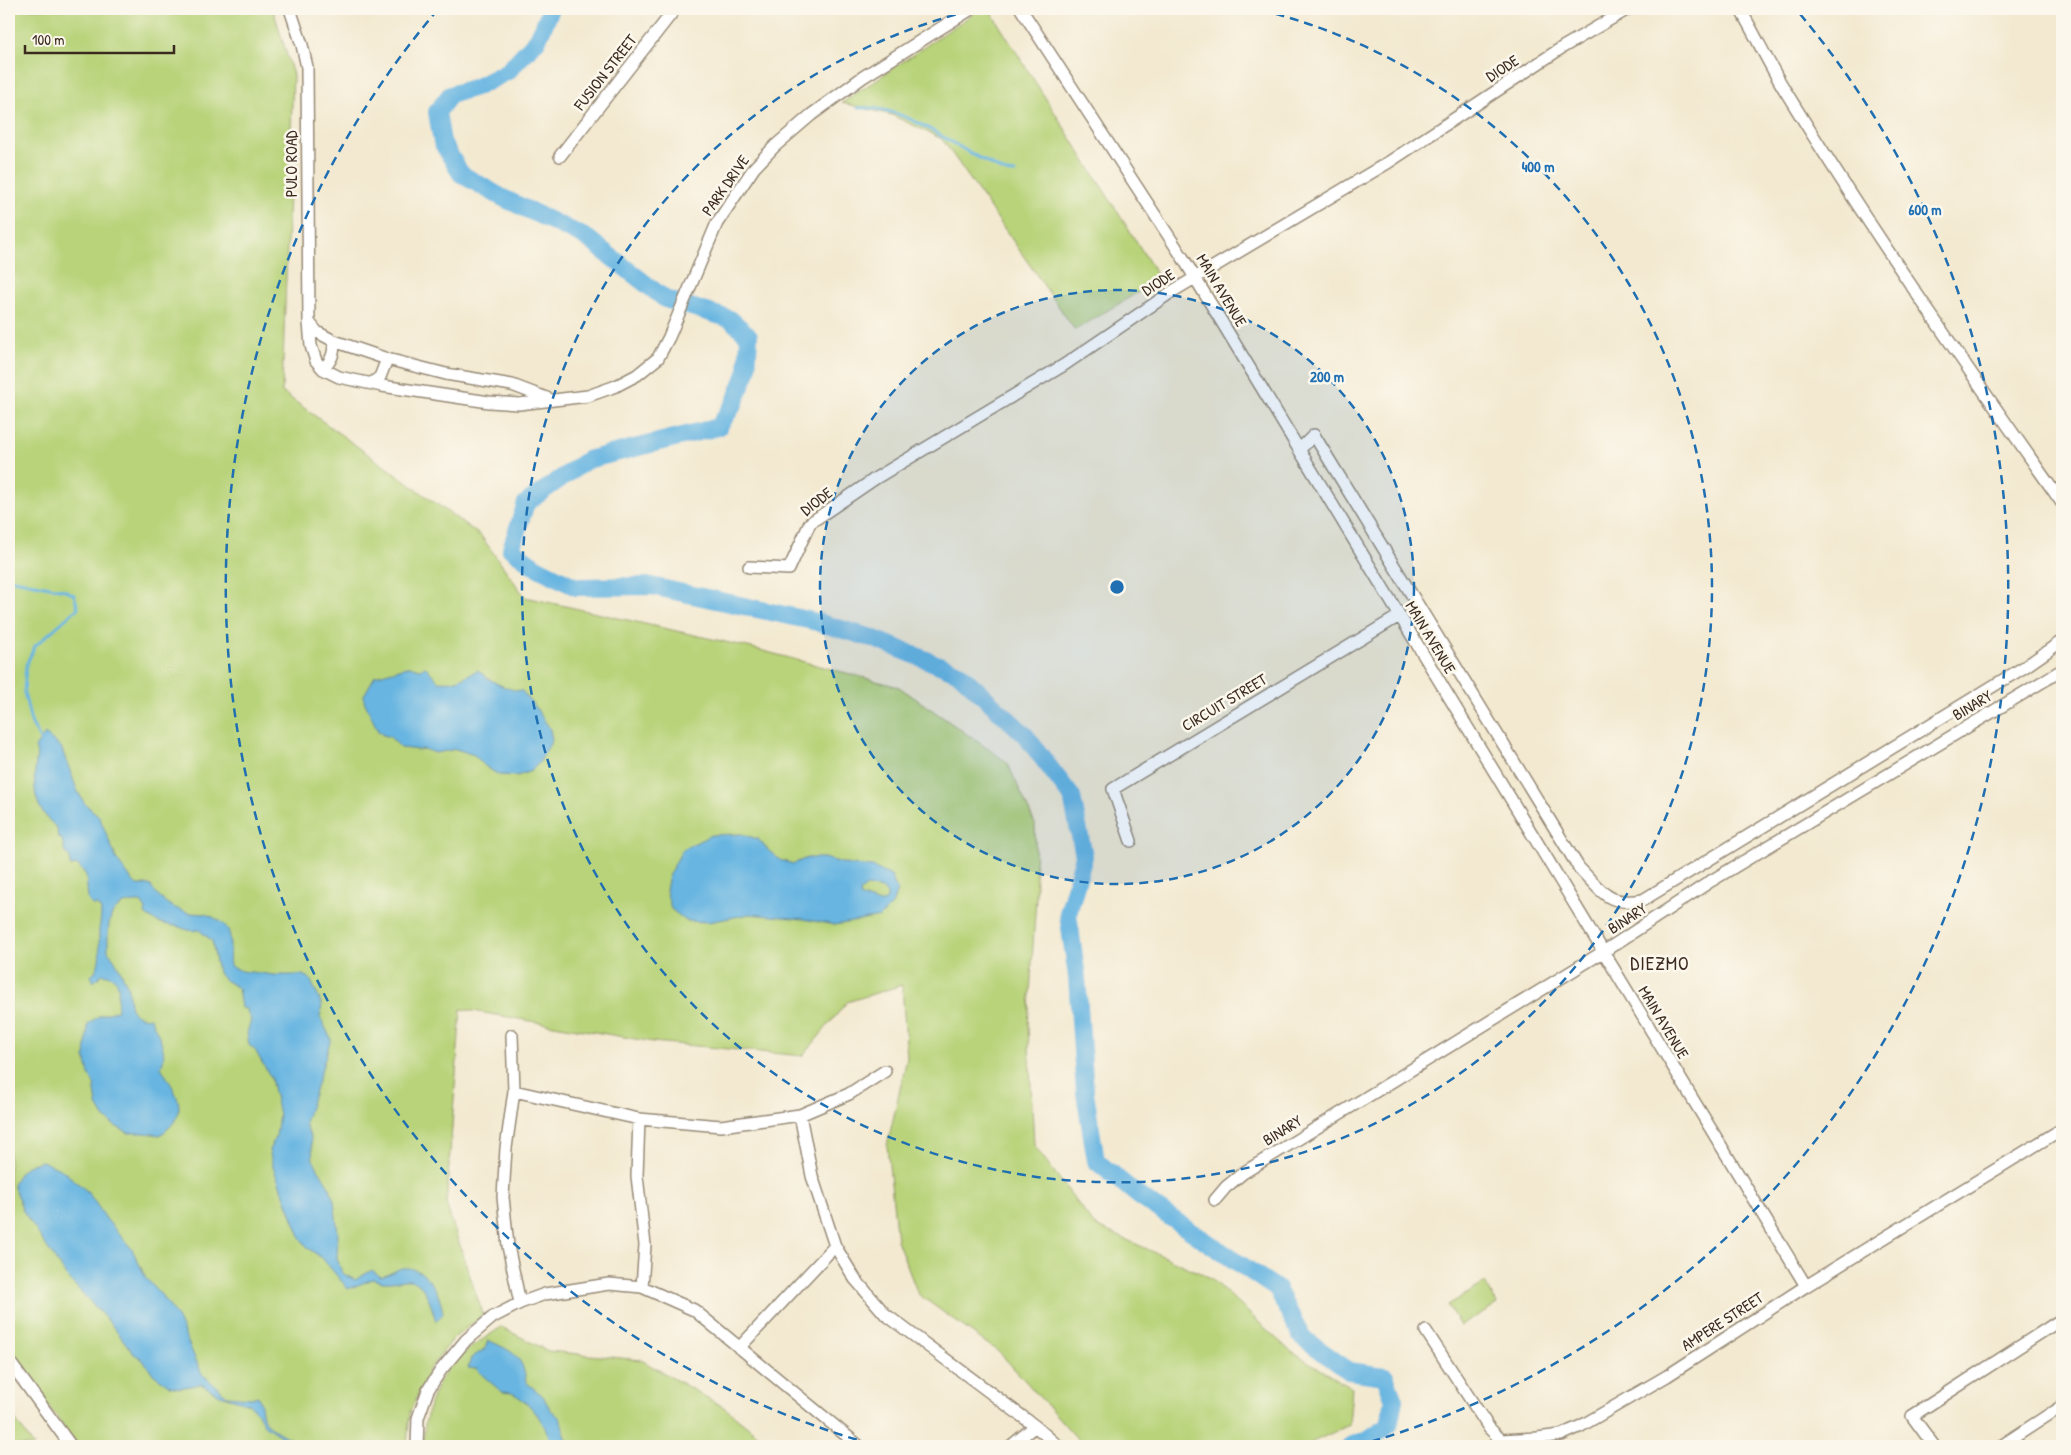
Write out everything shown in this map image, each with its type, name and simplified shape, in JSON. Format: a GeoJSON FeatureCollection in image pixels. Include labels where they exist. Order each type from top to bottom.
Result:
{"type":"FeatureCollection","features":[{"type":"Feature","properties":{"kind":"street","name":"PULO ROAD"},"geometry":{"type":"LineString","coordinates":[[290,9],[307,67],[309,322]]}},
{"type":"Feature","properties":{"kind":"street","name":"FUSION STREET"},"geometry":{"type":"LineString","coordinates":[[560,156],[676,9]]}},
{"type":"Feature","properties":{"kind":"street","name":"PARK DRIVE"},"geometry":{"type":"LineString","coordinates":[[324,369],[339,377],[372,383],[489,402],[520,404],[588,396],[616,386],[638,375],[658,358],[669,337],[717,223],[754,168],[775,146],[811,115],[863,77],[972,9]]}},
{"type":"Feature","properties":{"kind":"street","name":"MAIN AVENUE"},"geometry":{"type":"LineString","coordinates":[[1021,9],[1195,278],[1806,1286]]}},
{"type":"Feature","properties":{"kind":"street","name":"DIODE"},"geometry":{"type":"LineString","coordinates":[[749,567],[789,569],[810,523],[876,478],[1064,365],[1172,291],[1388,162],[1564,47],[1628,9]]}},
{"type":"Feature","properties":{"kind":"street"},"geometry":{"type":"LineString","coordinates":[[1740,9],[1785,90],[1945,336],[2062,503]]}},
{"type":"Feature","properties":{"kind":"street","name":"PARK DRIVE"},"geometry":{"type":"LineString","coordinates":[[309,322],[317,332],[334,341],[387,359],[446,374],[512,385],[551,399]]}},
{"type":"Feature","properties":{"kind":"street"},"geometry":{"type":"LineString","coordinates":[[309,322],[311,346],[316,360],[324,369],[331,361],[334,353],[334,341]]}},
{"type":"Feature","properties":{"kind":"street"},"geometry":{"type":"LineString","coordinates":[[372,383],[380,377],[387,359]]}},
{"type":"Feature","properties":{"kind":"street"},"geometry":{"type":"LineString","coordinates":[[1299,450],[1314,435],[1580,868],[1607,897],[1624,903],[1643,900],[2026,666],[2062,641]]}},
{"type":"Feature","properties":{"kind":"street","name":"CIRCUIT STREET"},"geometry":{"type":"LineString","coordinates":[[1131,841],[1112,789],[1399,616]]}},
{"type":"Feature","properties":{"kind":"street","name":"BINARY"},"geometry":{"type":"LineString","coordinates":[[1215,1200],[1226,1187],[1243,1173],[1603,952],[1711,881],[2062,670]]}},
{"type":"Feature","properties":{"kind":"street"},"geometry":{"type":"LineString","coordinates":[[512,1035],[514,1091],[506,1148],[503,1197],[508,1246],[520,1303]]}},
{"type":"Feature","properties":{"kind":"street"},"geometry":{"type":"LineString","coordinates":[[514,1091],[640,1118],[721,1126],[800,1114],[849,1094],[885,1071]]}},
{"type":"Feature","properties":{"kind":"street"},"geometry":{"type":"LineString","coordinates":[[800,1114],[812,1176],[835,1246],[856,1279],[886,1314],[1035,1426],[1058,1446]]}},
{"type":"Feature","properties":{"kind":"street"},"geometry":{"type":"LineString","coordinates":[[640,1118],[637,1176],[645,1246],[642,1287]]}},
{"type":"Feature","properties":{"kind":"street","name":"AMPERE STREET"},"geometry":{"type":"LineString","coordinates":[[1426,1331],[1489,1428],[1501,1440],[1561,1435],[1581,1426],[1666,1376],[1806,1286],[2062,1130]]}},
{"type":"Feature","properties":{"kind":"street"},"geometry":{"type":"LineString","coordinates":[[739,1348],[835,1246]]}},
{"type":"Feature","properties":{"kind":"street"},"geometry":{"type":"LineString","coordinates":[[417,1446],[418,1418],[428,1390],[441,1370],[473,1334],[493,1317],[520,1303],[545,1294],[609,1284],[642,1287],[694,1310],[859,1446]]}},
{"type":"Feature","properties":{"kind":"street"},"geometry":{"type":"LineString","coordinates":[[1934,1446],[1912,1416],[2062,1319]]}},
{"type":"Feature","properties":{"kind":"street"},"geometry":{"type":"LineString","coordinates":[[9,1361],[71,1446]]}},
{"type":"Feature","properties":{"kind":"street"},"geometry":{"type":"LineString","coordinates":[[2001,1446],[2062,1406]]}},
{"type":"Feature","properties":{"kind":"street"},"geometry":{"type":"LineString","coordinates":[[1011,1446],[1035,1426]]}},
{"type":"Feature","properties":{"kind":"green space"},"geometry":{"type":"Polygon","coordinates":[[[9,9],[273,9],[293,75],[282,392],[481,536],[525,597],[752,648],[899,687],[1007,762],[1035,824],[1036,897],[1028,1027],[1034,1145],[1094,1225],[1211,1278],[1290,1351],[1352,1388],[1349,1425],[1304,1446],[1084,1446],[1000,1353],[918,1294],[897,1240],[887,1146],[907,1058],[902,985],[847,1002],[803,1056],[653,1042],[461,1009],[446,1204],[483,1315],[454,1338],[430,1368],[410,1412],[407,1446],[78,1446],[9,1352],[9,9]]]}},
{"type":"Feature","properties":{"kind":"green space"},"geometry":{"type":"Polygon","coordinates":[[[980,9],[989,9],[1160,279],[1075,330],[942,139],[892,115],[842,103],[980,9]]]}},
{"type":"Feature","properties":{"kind":"green space"},"geometry":{"type":"Polygon","coordinates":[[[1485,1283],[1497,1304],[1460,1326],[1448,1305],[1485,1283]]]}},
{"type":"Feature","properties":{"kind":"green space"},"geometry":{"type":"Polygon","coordinates":[[[501,1327],[548,1351],[641,1360],[725,1408],[772,1446],[423,1446],[429,1406],[447,1370],[472,1347],[501,1327]]]}},
{"type":"Feature","properties":{"kind":"green space"},"geometry":{"type":"Polygon","coordinates":[[[9,1411],[34,1446],[9,1446],[9,1411]]]}},
{"type":"Feature","properties":{"kind":"water"},"geometry":{"type":"Polygon","coordinates":[[[410,666],[419,669],[426,667],[438,681],[459,679],[478,670],[498,684],[522,691],[550,729],[552,740],[539,763],[531,771],[517,776],[499,775],[486,767],[474,755],[456,749],[436,753],[423,749],[401,748],[390,737],[383,735],[378,731],[364,701],[364,695],[375,676],[410,666]]]}},
{"type":"Feature","properties":{"kind":"water"},"geometry":{"type":"Polygon","coordinates":[[[45,734],[61,747],[78,792],[85,804],[99,816],[117,860],[137,885],[150,885],[165,902],[175,908],[188,913],[205,914],[222,923],[230,936],[230,966],[242,971],[275,975],[303,975],[310,979],[322,1005],[320,1017],[331,1039],[305,1123],[311,1139],[313,1160],[330,1188],[334,1201],[338,1233],[337,1258],[342,1273],[355,1280],[372,1270],[381,1277],[403,1268],[419,1272],[426,1276],[436,1290],[442,1306],[443,1314],[436,1321],[426,1294],[417,1283],[411,1280],[384,1282],[373,1279],[348,1289],[322,1258],[309,1249],[301,1239],[273,1167],[269,1150],[276,1136],[279,1115],[271,1078],[255,1050],[249,1045],[247,1033],[251,1020],[246,1009],[241,1008],[238,988],[218,973],[212,941],[199,930],[189,930],[163,924],[153,919],[145,914],[146,909],[141,902],[121,905],[115,910],[109,923],[108,951],[116,962],[126,983],[132,1011],[141,1017],[150,1018],[159,1035],[164,1055],[161,1067],[176,1094],[179,1110],[170,1127],[160,1135],[129,1133],[115,1126],[104,1117],[97,1105],[94,1084],[89,1075],[85,1057],[88,1024],[99,1016],[118,1010],[118,988],[115,979],[110,976],[102,974],[94,982],[91,976],[98,966],[100,954],[99,930],[101,910],[97,905],[92,905],[88,900],[86,875],[78,865],[70,866],[70,857],[65,853],[62,839],[58,838],[57,828],[45,815],[38,802],[35,788],[37,755],[35,747],[45,734]]]}},
{"type":"Feature","properties":{"kind":"water"},"geometry":{"type":"Polygon","coordinates":[[[741,834],[758,839],[780,860],[793,864],[807,858],[824,858],[850,865],[873,867],[891,876],[897,890],[892,905],[880,917],[835,925],[803,919],[750,914],[709,922],[686,921],[671,909],[666,891],[669,874],[683,849],[711,835],[741,834]],[[867,886],[860,891],[861,897],[880,903],[887,900],[887,893],[882,889],[867,886]]]}},
{"type":"Feature","properties":{"kind":"water"},"geometry":{"type":"Polygon","coordinates":[[[42,1161],[62,1170],[88,1192],[107,1220],[132,1249],[146,1278],[164,1298],[177,1317],[202,1374],[227,1396],[251,1398],[258,1396],[264,1419],[267,1423],[276,1431],[303,1446],[295,1446],[264,1425],[258,1413],[249,1404],[220,1395],[201,1384],[180,1388],[170,1386],[154,1375],[141,1358],[134,1354],[110,1323],[67,1277],[23,1211],[13,1185],[23,1169],[42,1161]]]}},
{"type":"Feature","properties":{"kind":"water"},"geometry":{"type":"Polygon","coordinates":[[[488,1340],[509,1351],[519,1359],[526,1382],[543,1396],[550,1409],[560,1418],[566,1438],[572,1446],[552,1446],[543,1423],[521,1398],[513,1393],[501,1391],[477,1369],[468,1368],[471,1358],[485,1349],[488,1340]]]}},
{"type":"Feature","properties":{"kind":"waterway"},"geometry":{"type":"LineString","coordinates":[[551,9],[538,39],[508,71],[479,86],[450,95],[437,112],[442,142],[461,174],[501,197],[587,238],[665,299],[730,319],[749,336],[747,371],[734,404],[718,427],[587,460],[526,503],[511,549],[536,567],[576,587],[651,586],[817,622],[872,638],[959,673],[1025,735],[1072,797],[1084,856],[1068,914],[1077,977],[1085,1093],[1096,1161],[1140,1197],[1277,1289],[1302,1337],[1349,1371],[1385,1376],[1394,1400],[1389,1425],[1367,1440],[1350,1446]]}},
{"type":"Feature","properties":{"kind":"waterway"},"geometry":{"type":"LineString","coordinates":[[858,108],[892,112],[909,118],[1000,170],[1015,173]]}},
{"type":"Feature","properties":{"kind":"waterway"},"geometry":{"type":"LineString","coordinates":[[9,579],[65,590],[74,595],[78,608],[35,646],[26,665],[24,692],[31,722],[42,743]]}},
{"type":"Feature","properties":{"kind":"district","name":"DIEZMO"},"geometry":{"type":"Point","coordinates":[1660,963]}}]}
